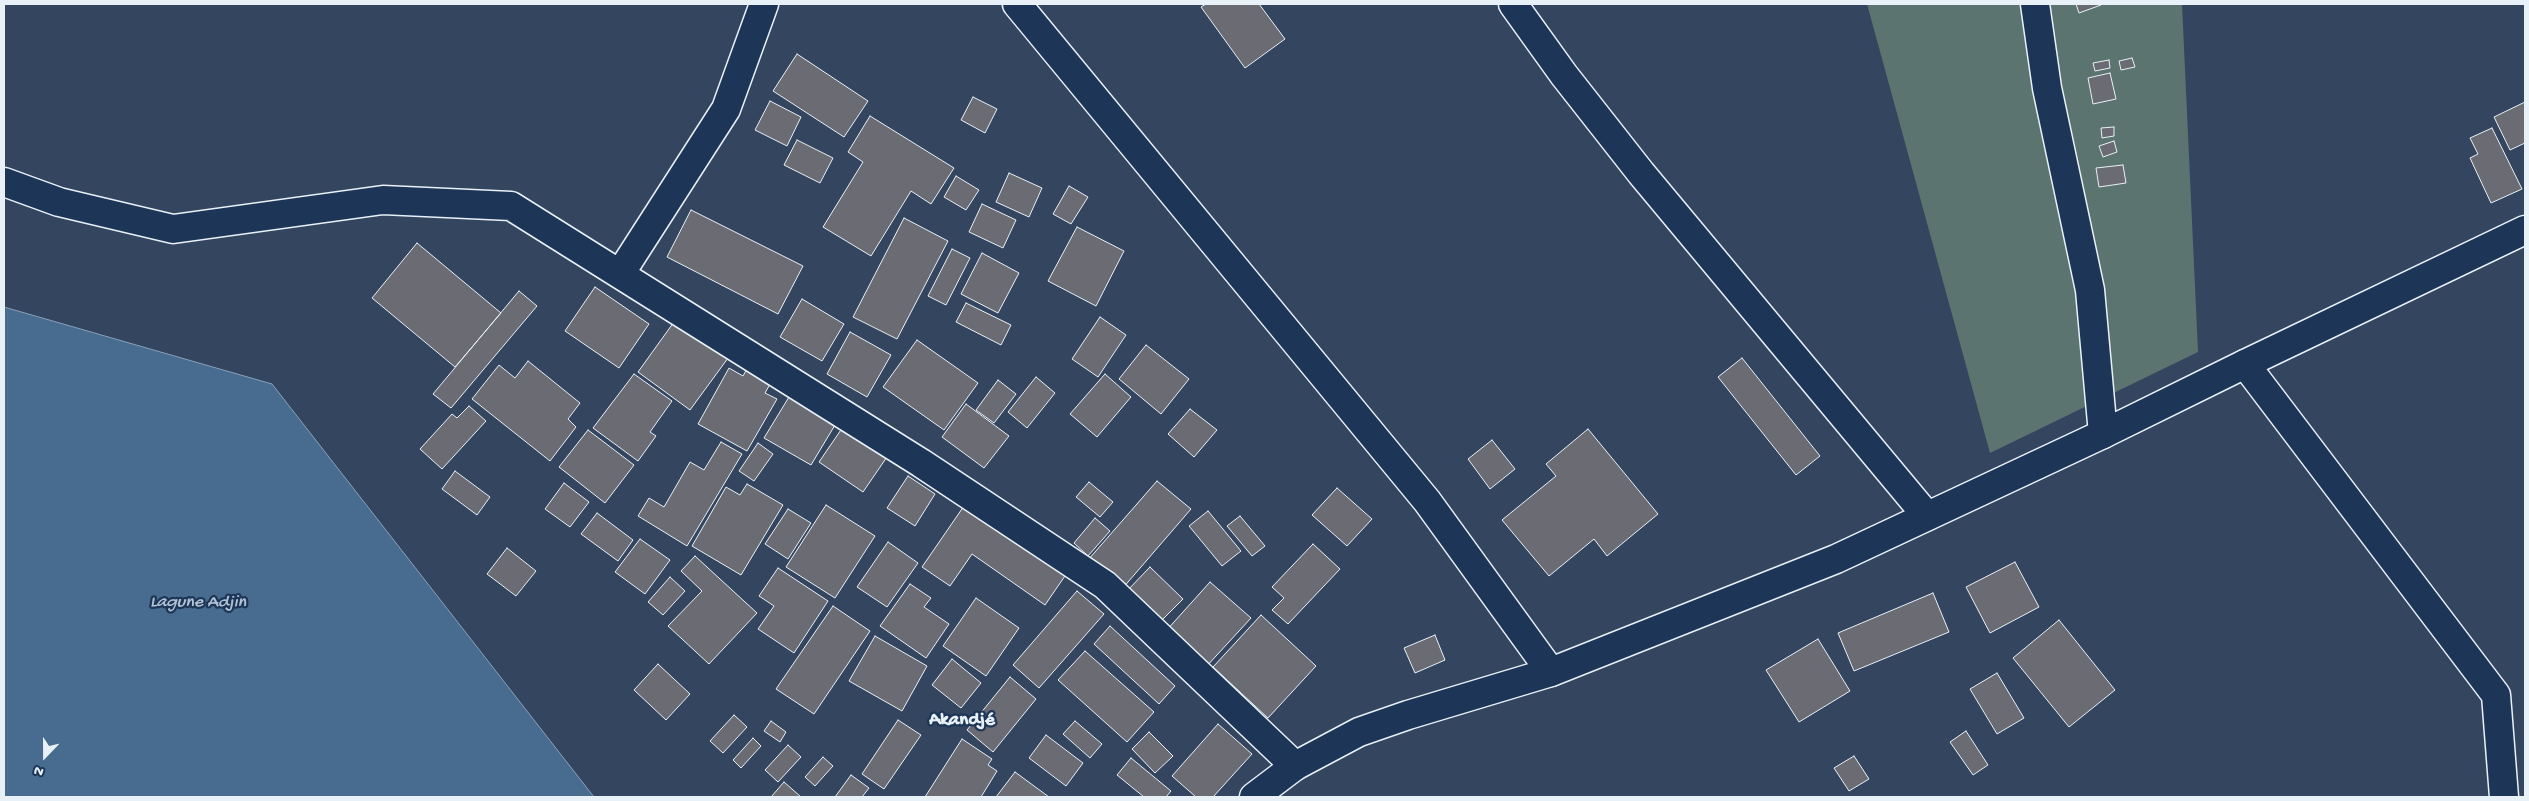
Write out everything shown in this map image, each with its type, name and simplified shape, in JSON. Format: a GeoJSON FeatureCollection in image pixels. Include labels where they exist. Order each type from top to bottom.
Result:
{"type":"FeatureCollection","features":[{"type":"Feature","properties":{"kind":"street"},"geometry":{"type":"LineString","coordinates":[[620,274],[726,109],[764,4]]}},
{"type":"Feature","properties":{"kind":"street"},"geometry":{"type":"LineString","coordinates":[[1017,4],[1428,501],[1551,672]]}},
{"type":"Feature","properties":{"kind":"street"},"geometry":{"type":"LineString","coordinates":[[1513,4],[1564,75],[1641,173],[1927,516]]}},
{"type":"Feature","properties":{"kind":"street"},"geometry":{"type":"LineString","coordinates":[[2035,4],[2046,88],[2090,290],[2103,434]]}},
{"type":"Feature","properties":{"kind":"street"},"geometry":{"type":"LineString","coordinates":[[4,182],[60,202],[173,229],[383,200],[511,206],[921,463],[1105,585],[1295,766]]}},
{"type":"Feature","properties":{"kind":"street"},"geometry":{"type":"LineString","coordinates":[[1254,797],[1295,766],[1368,729],[1551,672],[1836,559],[2103,434],[2525,230]]}},
{"type":"Feature","properties":{"kind":"street"},"geometry":{"type":"LineString","coordinates":[[2245,364],[2496,695],[2504,797]]}},
{"type":"Feature","properties":{"kind":"green space"},"geometry":{"type":"Polygon","coordinates":[[[1867,4],[2182,4],[2198,352],[1990,453],[1867,4]]]}},
{"type":"Feature","properties":{"kind":"water","name":"Lagune Adjin"},"geometry":{"type":"Polygon","coordinates":[[[4,307],[272,384],[594,797],[4,797],[4,307]]]}},
{"type":"Feature","properties":{"kind":"building"},"geometry":{"type":"Polygon","coordinates":[[[1206,4],[1259,4],[1285,39],[1245,68],[1201,7],[1206,4]]]}},
{"type":"Feature","properties":{"kind":"building"},"geometry":{"type":"Polygon","coordinates":[[[2076,4],[2101,4],[2101,5],[2079,13],[2076,4]]]}},
{"type":"Feature","properties":{"kind":"building"},"geometry":{"type":"Polygon","coordinates":[[[797,54],[868,101],[844,137],[773,91],[797,54]]]}},
{"type":"Feature","properties":{"kind":"building"},"geometry":{"type":"Polygon","coordinates":[[[2132,58],[2135,67],[2121,70],[2119,61],[2132,58]]]}},
{"type":"Feature","properties":{"kind":"building"},"geometry":{"type":"Polygon","coordinates":[[[2109,60],[2110,68],[2095,71],[2093,63],[2109,60]]]}},
{"type":"Feature","properties":{"kind":"building"},"geometry":{"type":"Polygon","coordinates":[[[2110,73],[2116,99],[2093,104],[2088,78],[2110,73]]]}},
{"type":"Feature","properties":{"kind":"building"},"geometry":{"type":"Polygon","coordinates":[[[973,97],[997,109],[985,133],[961,120],[973,97]]]}},
{"type":"Feature","properties":{"kind":"building"},"geometry":{"type":"Polygon","coordinates":[[[770,101],[801,117],[787,146],[755,130],[770,101]]]}},
{"type":"Feature","properties":{"kind":"building"},"geometry":{"type":"Polygon","coordinates":[[[2525,102],[2525,143],[2510,150],[2494,117],[2525,102]]]}},
{"type":"Feature","properties":{"kind":"building"},"geometry":{"type":"Polygon","coordinates":[[[870,116],[954,168],[931,204],[911,191],[871,256],[823,227],[863,162],[848,152],[870,116]]]}},
{"type":"Feature","properties":{"kind":"building"},"geometry":{"type":"Polygon","coordinates":[[[2114,127],[2114,136],[2102,138],[2101,128],[2114,127]]]}},
{"type":"Feature","properties":{"kind":"building"},"geometry":{"type":"Polygon","coordinates":[[[2492,128],[2522,189],[2491,203],[2470,158],[2478,154],[2470,138],[2492,128]]]}},
{"type":"Feature","properties":{"kind":"building"},"geometry":{"type":"Polygon","coordinates":[[[797,140],[833,158],[820,183],[784,165],[797,140]]]}},
{"type":"Feature","properties":{"kind":"building"},"geometry":{"type":"Polygon","coordinates":[[[2114,141],[2117,152],[2103,157],[2099,146],[2114,141]]]}},
{"type":"Feature","properties":{"kind":"building"},"geometry":{"type":"Polygon","coordinates":[[[2123,165],[2126,183],[2099,187],[2096,168],[2123,165]]]}},
{"type":"Feature","properties":{"kind":"building"},"geometry":{"type":"Polygon","coordinates":[[[1009,173],[1042,188],[1029,217],[996,202],[1009,173]]]}},
{"type":"Feature","properties":{"kind":"building"},"geometry":{"type":"Polygon","coordinates":[[[956,176],[979,190],[966,210],[944,197],[956,176]]]}},
{"type":"Feature","properties":{"kind":"building"},"geometry":{"type":"Polygon","coordinates":[[[1069,186],[1088,197],[1071,224],[1053,214],[1069,186]]]}},
{"type":"Feature","properties":{"kind":"building"},"geometry":{"type":"Polygon","coordinates":[[[982,204],[1016,220],[1003,248],[969,232],[982,204]]]}},
{"type":"Feature","properties":{"kind":"building"},"geometry":{"type":"Polygon","coordinates":[[[691,210],[803,266],[778,314],[667,257],[691,210]]]}},
{"type":"Feature","properties":{"kind":"building"},"geometry":{"type":"Polygon","coordinates":[[[904,218],[948,241],[897,339],[853,317],[904,218]]]}},
{"type":"Feature","properties":{"kind":"building"},"geometry":{"type":"Polygon","coordinates":[[[1077,227],[1124,251],[1096,306],[1048,281],[1077,227]]]}},
{"type":"Feature","properties":{"kind":"building"},"geometry":{"type":"Polygon","coordinates":[[[417,243],[501,313],[455,367],[372,298],[417,243]]]}},
{"type":"Feature","properties":{"kind":"building"},"geometry":{"type":"Polygon","coordinates":[[[952,249],[970,258],[946,305],[928,296],[952,249]]]}},
{"type":"Feature","properties":{"kind":"building"},"geometry":{"type":"Polygon","coordinates":[[[982,253],[1019,273],[998,313],[961,294],[982,253]]]}},
{"type":"Feature","properties":{"kind":"building"},"geometry":{"type":"Polygon","coordinates":[[[595,287],[649,324],[619,368],[565,331],[595,287]]]}},
{"type":"Feature","properties":{"kind":"building"},"geometry":{"type":"Polygon","coordinates":[[[519,291],[537,306],[451,408],[433,394],[519,291]]]}},
{"type":"Feature","properties":{"kind":"building"},"geometry":{"type":"Polygon","coordinates":[[[802,299],[844,324],[822,361],[780,337],[802,299]]]}},
{"type":"Feature","properties":{"kind":"building"},"geometry":{"type":"Polygon","coordinates":[[[966,303],[1011,325],[1001,345],[956,322],[966,303]]]}},
{"type":"Feature","properties":{"kind":"building"},"geometry":{"type":"Polygon","coordinates":[[[679,315],[731,354],[690,410],[638,372],[679,315]]]}},
{"type":"Feature","properties":{"kind":"building"},"geometry":{"type":"Polygon","coordinates":[[[1100,317],[1126,335],[1098,377],[1072,359],[1100,317]]]}},
{"type":"Feature","properties":{"kind":"building"},"geometry":{"type":"Polygon","coordinates":[[[850,332],[891,355],[867,397],[827,374],[850,332]]]}},
{"type":"Feature","properties":{"kind":"building"},"geometry":{"type":"Polygon","coordinates":[[[917,340],[978,383],[944,430],[883,387],[917,340]]]}},
{"type":"Feature","properties":{"kind":"building"},"geometry":{"type":"Polygon","coordinates":[[[1146,345],[1189,379],[1161,414],[1119,379],[1146,345]]]}},
{"type":"Feature","properties":{"kind":"building"},"geometry":{"type":"Polygon","coordinates":[[[1742,358],[1820,456],[1796,475],[1718,377],[1742,358]]]}},
{"type":"Feature","properties":{"kind":"building"},"geometry":{"type":"Polygon","coordinates":[[[528,361],[580,403],[568,419],[576,427],[550,461],[472,399],[499,365],[515,378],[528,361]]]}},
{"type":"Feature","properties":{"kind":"building"},"geometry":{"type":"Polygon","coordinates":[[[749,365],[773,379],[765,393],[777,399],[747,451],[698,424],[729,368],[743,376],[749,365]]]}},
{"type":"Feature","properties":{"kind":"building"},"geometry":{"type":"Polygon","coordinates":[[[634,374],[672,401],[650,432],[656,436],[638,461],[593,428],[634,374]]]}},
{"type":"Feature","properties":{"kind":"building"},"geometry":{"type":"Polygon","coordinates":[[[1105,374],[1131,397],[1097,437],[1070,414],[1105,374]]]}},
{"type":"Feature","properties":{"kind":"building"},"geometry":{"type":"Polygon","coordinates":[[[1036,377],[1055,393],[1027,428],[1008,412],[1036,377]]]}},
{"type":"Feature","properties":{"kind":"building"},"geometry":{"type":"Polygon","coordinates":[[[998,380],[1016,394],[994,423],[976,410],[998,380]]]}},
{"type":"Feature","properties":{"kind":"building"},"geometry":{"type":"Polygon","coordinates":[[[792,392],[838,420],[811,465],[764,438],[792,392]]]}},
{"type":"Feature","properties":{"kind":"building"},"geometry":{"type":"Polygon","coordinates":[[[966,404],[1009,436],[984,468],[942,437],[966,404]]]}},
{"type":"Feature","properties":{"kind":"building"},"geometry":{"type":"Polygon","coordinates":[[[469,406],[486,421],[442,469],[420,449],[452,414],[457,418],[469,406]]]}},
{"type":"Feature","properties":{"kind":"building"},"geometry":{"type":"Polygon","coordinates":[[[1190,409],[1217,430],[1194,457],[1168,434],[1190,409]]]}},
{"type":"Feature","properties":{"kind":"building"},"geometry":{"type":"Polygon","coordinates":[[[845,424],[889,454],[863,492],[819,462],[845,424]]]}},
{"type":"Feature","properties":{"kind":"building"},"geometry":{"type":"Polygon","coordinates":[[[1588,429],[1658,514],[1607,556],[1594,539],[1549,576],[1502,520],[1556,476],[1546,464],[1588,429]]]}},
{"type":"Feature","properties":{"kind":"building"},"geometry":{"type":"Polygon","coordinates":[[[588,430],[634,465],[605,503],[559,467],[588,430]]]}},
{"type":"Feature","properties":{"kind":"building"},"geometry":{"type":"Polygon","coordinates":[[[1492,440],[1515,469],[1490,489],[1468,459],[1492,440]]]}},
{"type":"Feature","properties":{"kind":"building"},"geometry":{"type":"Polygon","coordinates":[[[721,442],[742,454],[687,546],[638,516],[649,498],[664,507],[690,462],[704,470],[721,442]]]}},
{"type":"Feature","properties":{"kind":"building"},"geometry":{"type":"Polygon","coordinates":[[[758,443],[773,454],[754,481],[739,471],[758,443]]]}},
{"type":"Feature","properties":{"kind":"building"},"geometry":{"type":"Polygon","coordinates":[[[455,471],[490,497],[477,515],[442,489],[455,471]]]}},
{"type":"Feature","properties":{"kind":"building"},"geometry":{"type":"Polygon","coordinates":[[[908,476],[935,494],[915,526],[887,508],[908,476]]]}},
{"type":"Feature","properties":{"kind":"building"},"geometry":{"type":"Polygon","coordinates":[[[1157,481],[1191,509],[1122,589],[1088,560],[1157,481]]]}},
{"type":"Feature","properties":{"kind":"building"},"geometry":{"type":"Polygon","coordinates":[[[1089,482],[1113,502],[1100,517],[1076,497],[1089,482]]]}},
{"type":"Feature","properties":{"kind":"building"},"geometry":{"type":"Polygon","coordinates":[[[564,483],[589,502],[570,527],[545,509],[564,483]]]}},
{"type":"Feature","properties":{"kind":"building"},"geometry":{"type":"Polygon","coordinates":[[[747,484],[783,505],[741,575],[692,546],[726,487],[740,495],[747,484]]]}},
{"type":"Feature","properties":{"kind":"building"},"geometry":{"type":"Polygon","coordinates":[[[1337,488],[1372,519],[1347,546],[1312,515],[1337,488]]]}},
{"type":"Feature","properties":{"kind":"building"},"geometry":{"type":"Polygon","coordinates":[[[966,503],[1067,573],[1045,605],[972,554],[950,586],[922,567],[966,503]]]}},
{"type":"Feature","properties":{"kind":"building"},"geometry":{"type":"Polygon","coordinates":[[[826,505],[875,536],[835,598],[786,567],[826,505]]]}},
{"type":"Feature","properties":{"kind":"building"},"geometry":{"type":"Polygon","coordinates":[[[788,509],[811,523],[788,559],[765,544],[788,509]]]}},
{"type":"Feature","properties":{"kind":"building"},"geometry":{"type":"Polygon","coordinates":[[[1208,511],[1241,551],[1222,566],[1189,526],[1208,511]]]}},
{"type":"Feature","properties":{"kind":"building"},"geometry":{"type":"Polygon","coordinates":[[[597,513],[633,540],[618,561],[581,534],[597,513]]]}},
{"type":"Feature","properties":{"kind":"building"},"geometry":{"type":"Polygon","coordinates":[[[1240,516],[1265,546],[1252,556],[1227,526],[1240,516]]]}},
{"type":"Feature","properties":{"kind":"building"},"geometry":{"type":"Polygon","coordinates":[[[1095,518],[1110,531],[1088,556],[1074,543],[1095,518]]]}},
{"type":"Feature","properties":{"kind":"building"},"geometry":{"type":"Polygon","coordinates":[[[640,539],[670,560],[645,594],[615,572],[640,539]]]}},
{"type":"Feature","properties":{"kind":"building"},"geometry":{"type":"Polygon","coordinates":[[[888,542],[918,563],[887,607],[857,587],[888,542]]]}},
{"type":"Feature","properties":{"kind":"building"},"geometry":{"type":"Polygon","coordinates":[[[1313,544],[1340,569],[1288,624],[1272,610],[1284,598],[1272,587],[1313,544]]]}},
{"type":"Feature","properties":{"kind":"building"},"geometry":{"type":"Polygon","coordinates":[[[507,548],[536,571],[516,596],[487,574],[507,548]]]}},
{"type":"Feature","properties":{"kind":"building"},"geometry":{"type":"Polygon","coordinates":[[[695,556],[757,613],[709,664],[668,626],[702,591],[681,571],[695,556]]]}},
{"type":"Feature","properties":{"kind":"building"},"geometry":{"type":"Polygon","coordinates":[[[2015,562],[2039,607],[1990,633],[1966,587],[2015,562]]]}},
{"type":"Feature","properties":{"kind":"building"},"geometry":{"type":"Polygon","coordinates":[[[1150,567],[1183,599],[1157,625],[1124,594],[1150,567]]]}},
{"type":"Feature","properties":{"kind":"building"},"geometry":{"type":"Polygon","coordinates":[[[778,568],[828,601],[794,653],[758,629],[774,606],[759,596],[778,568]]]}},
{"type":"Feature","properties":{"kind":"building"},"geometry":{"type":"Polygon","coordinates":[[[670,577],[685,591],[663,615],[648,602],[670,577]]]}},
{"type":"Feature","properties":{"kind":"building"},"geometry":{"type":"Polygon","coordinates":[[[1210,582],[1251,618],[1205,668],[1165,632],[1210,582]]]}},
{"type":"Feature","properties":{"kind":"building"},"geometry":{"type":"Polygon","coordinates":[[[910,584],[931,598],[924,607],[949,624],[926,658],[880,626],[910,584]]]}},
{"type":"Feature","properties":{"kind":"building"},"geometry":{"type":"Polygon","coordinates":[[[1077,591],[1104,614],[1039,688],[1013,665],[1077,591]]]}},
{"type":"Feature","properties":{"kind":"building"},"geometry":{"type":"Polygon","coordinates":[[[1933,593],[1949,632],[1854,671],[1838,633],[1933,593]]]}},
{"type":"Feature","properties":{"kind":"building"},"geometry":{"type":"Polygon","coordinates":[[[976,598],[1019,628],[986,676],[943,646],[976,598]]]}},
{"type":"Feature","properties":{"kind":"building"},"geometry":{"type":"Polygon","coordinates":[[[833,606],[870,631],[814,714],[776,689],[833,606]]]}},
{"type":"Feature","properties":{"kind":"building"},"geometry":{"type":"Polygon","coordinates":[[[1261,615],[1316,666],[1268,718],[1213,667],[1261,615]]]}},
{"type":"Feature","properties":{"kind":"building"},"geometry":{"type":"Polygon","coordinates":[[[2059,620],[2115,690],[2069,727],[2013,658],[2059,620]]]}},
{"type":"Feature","properties":{"kind":"building"},"geometry":{"type":"Polygon","coordinates":[[[1110,626],[1175,686],[1159,704],[1094,644],[1110,626]]]}},
{"type":"Feature","properties":{"kind":"building"},"geometry":{"type":"Polygon","coordinates":[[[1435,635],[1445,660],[1415,673],[1404,648],[1435,635]]]}},
{"type":"Feature","properties":{"kind":"building"},"geometry":{"type":"Polygon","coordinates":[[[875,636],[927,666],[902,711],[849,681],[875,636]]]}},
{"type":"Feature","properties":{"kind":"building"},"geometry":{"type":"Polygon","coordinates":[[[1818,639],[1850,691],[1799,722],[1766,670],[1818,639]]]}},
{"type":"Feature","properties":{"kind":"building"},"geometry":{"type":"Polygon","coordinates":[[[1085,651],[1154,712],[1127,742],[1058,680],[1085,651]]]}},
{"type":"Feature","properties":{"kind":"building"},"geometry":{"type":"Polygon","coordinates":[[[952,659],[981,683],[961,708],[932,685],[952,659]]]}},
{"type":"Feature","properties":{"kind":"building"},"geometry":{"type":"Polygon","coordinates":[[[658,664],[690,694],[666,720],[634,690],[658,664]]]}},
{"type":"Feature","properties":{"kind":"building"},"geometry":{"type":"Polygon","coordinates":[[[1997,673],[2024,718],[1997,734],[1970,689],[1997,673]]]}},
{"type":"Feature","properties":{"kind":"building"},"geometry":{"type":"Polygon","coordinates":[[[1010,677],[1036,699],[993,752],[967,730],[1010,677]]]}},
{"type":"Feature","properties":{"kind":"building"},"geometry":{"type":"Polygon","coordinates":[[[734,715],[747,727],[723,753],[710,741],[734,715]]]}},
{"type":"Feature","properties":{"kind":"building"},"geometry":{"type":"Polygon","coordinates":[[[898,720],[921,735],[884,789],[862,774],[898,720]]]}},
{"type":"Feature","properties":{"kind":"building"},"geometry":{"type":"Polygon","coordinates":[[[771,721],[786,732],[780,742],[764,731],[771,721]]]}},
{"type":"Feature","properties":{"kind":"building"},"geometry":{"type":"Polygon","coordinates":[[[1075,721],[1102,744],[1090,758],[1063,734],[1075,721]]]}},
{"type":"Feature","properties":{"kind":"building"},"geometry":{"type":"Polygon","coordinates":[[[1218,724],[1252,754],[1213,797],[1196,797],[1172,776],[1218,724]]]}},
{"type":"Feature","properties":{"kind":"building"},"geometry":{"type":"Polygon","coordinates":[[[1966,731],[1988,765],[1973,775],[1950,742],[1966,731]]]}},
{"type":"Feature","properties":{"kind":"building"},"geometry":{"type":"Polygon","coordinates":[[[1149,732],[1173,756],[1155,773],[1132,749],[1149,732]]]}},
{"type":"Feature","properties":{"kind":"building"},"geometry":{"type":"Polygon","coordinates":[[[1046,735],[1083,763],[1066,786],[1029,758],[1046,735]]]}},
{"type":"Feature","properties":{"kind":"building"},"geometry":{"type":"Polygon","coordinates":[[[753,738],[761,746],[741,768],[733,760],[753,738]]]}},
{"type":"Feature","properties":{"kind":"building"},"geometry":{"type":"Polygon","coordinates":[[[962,739],[992,759],[988,765],[997,771],[981,797],[925,797],[962,739]]]}},
{"type":"Feature","properties":{"kind":"building"},"geometry":{"type":"Polygon","coordinates":[[[788,745],[801,757],[778,782],[765,770],[788,745]]]}},
{"type":"Feature","properties":{"kind":"building"},"geometry":{"type":"Polygon","coordinates":[[[1854,756],[1869,779],[1849,791],[1834,768],[1854,756]]]}},
{"type":"Feature","properties":{"kind":"building"},"geometry":{"type":"Polygon","coordinates":[[[823,757],[833,766],[815,786],[805,777],[823,757]]]}},
{"type":"Feature","properties":{"kind":"building"},"geometry":{"type":"Polygon","coordinates":[[[1131,758],[1171,791],[1166,797],[1144,797],[1117,775],[1131,758]]]}},
{"type":"Feature","properties":{"kind":"building"},"geometry":{"type":"Polygon","coordinates":[[[1015,772],[1049,797],[996,797],[1015,772]]]}},
{"type":"Feature","properties":{"kind":"building"},"geometry":{"type":"Polygon","coordinates":[[[851,775],[869,788],[862,797],[835,797],[851,775]]]}},
{"type":"Feature","properties":{"kind":"building"},"geometry":{"type":"Polygon","coordinates":[[[784,782],[801,797],[771,797],[784,782]]]}},
{"type":"Feature","properties":{"kind":"district","name":"Akandjé"},"geometry":{"type":"Point","coordinates":[962,721]}}]}
